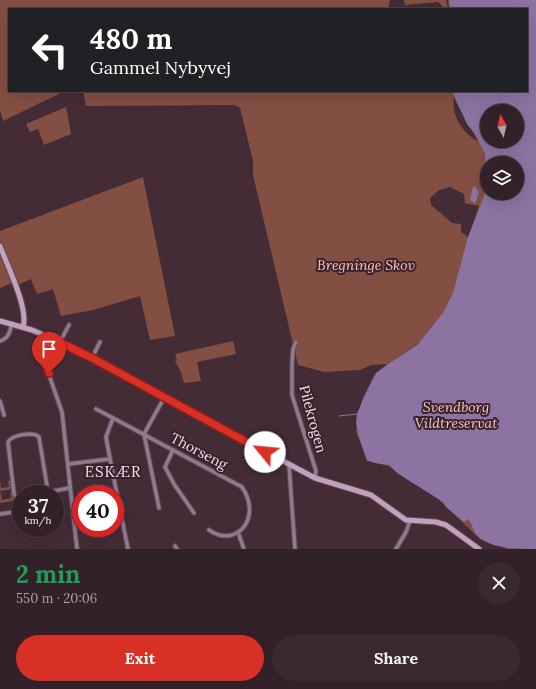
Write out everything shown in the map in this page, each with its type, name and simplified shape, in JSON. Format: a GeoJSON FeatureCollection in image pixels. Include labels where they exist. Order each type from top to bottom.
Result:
{"type":"FeatureCollection","features":[{"type":"Feature","properties":{"kind":"street"},"geometry":{"type":"LineString","coordinates":[[0,246],[23,307],[25,319],[23,327]]}},
{"type":"Feature","properties":{"kind":"street"},"geometry":{"type":"LineString","coordinates":[[0,321],[23,327],[60,342],[315,478],[371,495],[402,518],[410,521],[436,522],[446,525],[479,549]]}},
{"type":"Feature","properties":{"kind":"street"},"geometry":{"type":"LineString","coordinates":[[0,341],[6,339],[12,324]]}},
{"type":"Feature","properties":{"kind":"street"},"geometry":{"type":"LineString","coordinates":[[60,342],[69,325]]}},
{"type":"Feature","properties":{"kind":"street"},"geometry":{"type":"LineString","coordinates":[[47,336],[42,347],[43,358],[61,406],[77,549]]}},
{"type":"Feature","properties":{"kind":"street"},"geometry":{"type":"LineString","coordinates":[[92,358],[100,342]]}},
{"type":"Feature","properties":{"kind":"street","name":"Pilekrogen"},"geometry":{"type":"LineString","coordinates":[[296,342],[293,349],[292,395],[316,471],[315,478]]}},
{"type":"Feature","properties":{"kind":"street"},"geometry":{"type":"LineString","coordinates":[[159,508],[144,434],[164,398]]}},
{"type":"Feature","properties":{"kind":"street"},"geometry":{"type":"LineString","coordinates":[[0,401],[4,414]]}},
{"type":"Feature","properties":{"kind":"street","name":"Thorseng"},"geometry":{"type":"LineString","coordinates":[[96,408],[242,487],[250,509],[250,518],[245,529],[239,535]]}},
{"type":"Feature","properties":{"kind":"street"},"geometry":{"type":"LineString","coordinates":[[114,418],[106,437],[128,549]]}},
{"type":"Feature","properties":{"kind":"street"},"geometry":{"type":"LineString","coordinates":[[13,485],[8,442],[13,438],[32,434],[39,437],[46,485]]}},
{"type":"Feature","properties":{"kind":"street"},"geometry":{"type":"LineString","coordinates":[[174,450],[165,467],[174,484],[194,513]]}},
{"type":"Feature","properties":{"kind":"street"},"geometry":{"type":"LineString","coordinates":[[68,464],[110,459]]}},
{"type":"Feature","properties":{"kind":"street"},"geometry":{"type":"LineString","coordinates":[[289,465],[295,549]]}},
{"type":"Feature","properties":{"kind":"street"},"geometry":{"type":"LineString","coordinates":[[64,489],[70,488]]}},
{"type":"Feature","properties":{"kind":"street"},"geometry":{"type":"LineString","coordinates":[[0,514],[12,512]]}},
{"type":"Feature","properties":{"kind":"street"},"geometry":{"type":"LineString","coordinates":[[396,549],[406,532],[410,521]]}},
{"type":"Feature","properties":{"kind":"street"},"geometry":{"type":"LineString","coordinates":[[209,530],[215,535],[223,538],[239,535],[244,549]]}},
{"type":"Feature","properties":{"kind":"green space"},"geometry":{"type":"Polygon","coordinates":[[[0,0],[390,0],[388,8],[8,8],[8,92],[63,92],[3,121],[0,110],[0,0]]]}},
{"type":"Feature","properties":{"kind":"green space"},"geometry":{"type":"Polygon","coordinates":[[[404,0],[446,0],[448,8],[443,7],[438,2],[405,5],[404,0]]]}},
{"type":"Feature","properties":{"kind":"green space","name":"Bregninge Skov"},"geometry":{"type":"Polygon","coordinates":[[[448,0],[536,0],[536,549],[507,549],[480,539],[436,497],[389,466],[367,461],[356,431],[362,400],[375,374],[419,345],[421,341],[388,364],[371,365],[360,370],[325,372],[298,365],[253,175],[253,161],[240,108],[235,105],[86,106],[83,92],[528,92],[528,8],[449,8],[448,0]],[[454,97],[454,110],[459,123],[472,138],[478,141],[454,97]],[[450,187],[439,190],[430,198],[431,205],[452,223],[461,224],[461,232],[468,237],[467,242],[479,206],[465,203],[464,194],[450,187]]]}},
{"type":"Feature","properties":{"kind":"green space"},"geometry":{"type":"Polygon","coordinates":[[[66,107],[71,134],[44,145],[38,129],[30,132],[26,124],[66,107]]]}},
{"type":"Feature","properties":{"kind":"green space"},"geometry":{"type":"Polygon","coordinates":[[[143,177],[175,336],[150,340],[140,296],[93,310],[61,316],[53,289],[37,294],[31,279],[18,285],[0,241],[0,231],[143,177]]]}},
{"type":"Feature","properties":{"kind":"green space"},"geometry":{"type":"Polygon","coordinates":[[[0,252],[12,283],[0,288],[0,252]]]}},
{"type":"Feature","properties":{"kind":"green space"},"geometry":{"type":"Polygon","coordinates":[[[233,341],[236,354],[197,362],[201,381],[184,383],[181,372],[175,361],[177,360],[175,354],[233,341]]]}},
{"type":"Feature","properties":{"kind":"green space"},"geometry":{"type":"Polygon","coordinates":[[[0,481],[1,488],[9,487],[8,481],[10,481],[12,489],[0,491],[0,481]]]}},
{"type":"Feature","properties":{"kind":"green space"},"geometry":{"type":"Polygon","coordinates":[[[0,491],[2,500],[11,498],[10,492],[12,492],[12,501],[0,503],[0,491]]]}},
{"type":"Feature","properties":{"kind":"shaded area","name":"Svendborg Vildtreservat"},"geometry":{"type":"Polygon","coordinates":[[[449,0],[536,0],[536,549],[503,547],[487,542],[475,533],[468,519],[464,522],[446,507],[443,502],[397,473],[389,465],[367,460],[356,423],[357,414],[376,373],[418,344],[443,313],[453,293],[468,237],[482,200],[524,200],[524,156],[485,156],[482,148],[524,148],[524,104],[480,104],[480,144],[475,134],[467,124],[452,92],[528,92],[528,8],[450,8],[449,0]]]}},
{"type":"Feature","properties":{"kind":"shaded area"},"geometry":{"type":"Polygon","coordinates":[[[475,186],[479,192],[475,204],[470,200],[473,187],[475,186]]]}},
{"type":"Feature","properties":{"kind":"waterway"},"geometry":{"type":"LineString","coordinates":[[339,416],[357,414]]}},
{"type":"Feature","properties":{"kind":"district","name":"ESKÆR"},"geometry":{"type":"Point","coordinates":[113,471]}},
{"type":"Feature","properties":{"kind":"route"},"geometry":{"type":"LineString","coordinates":[[49,373],[42,352],[42,347],[47,336],[92,358],[265,452]]}}]}
